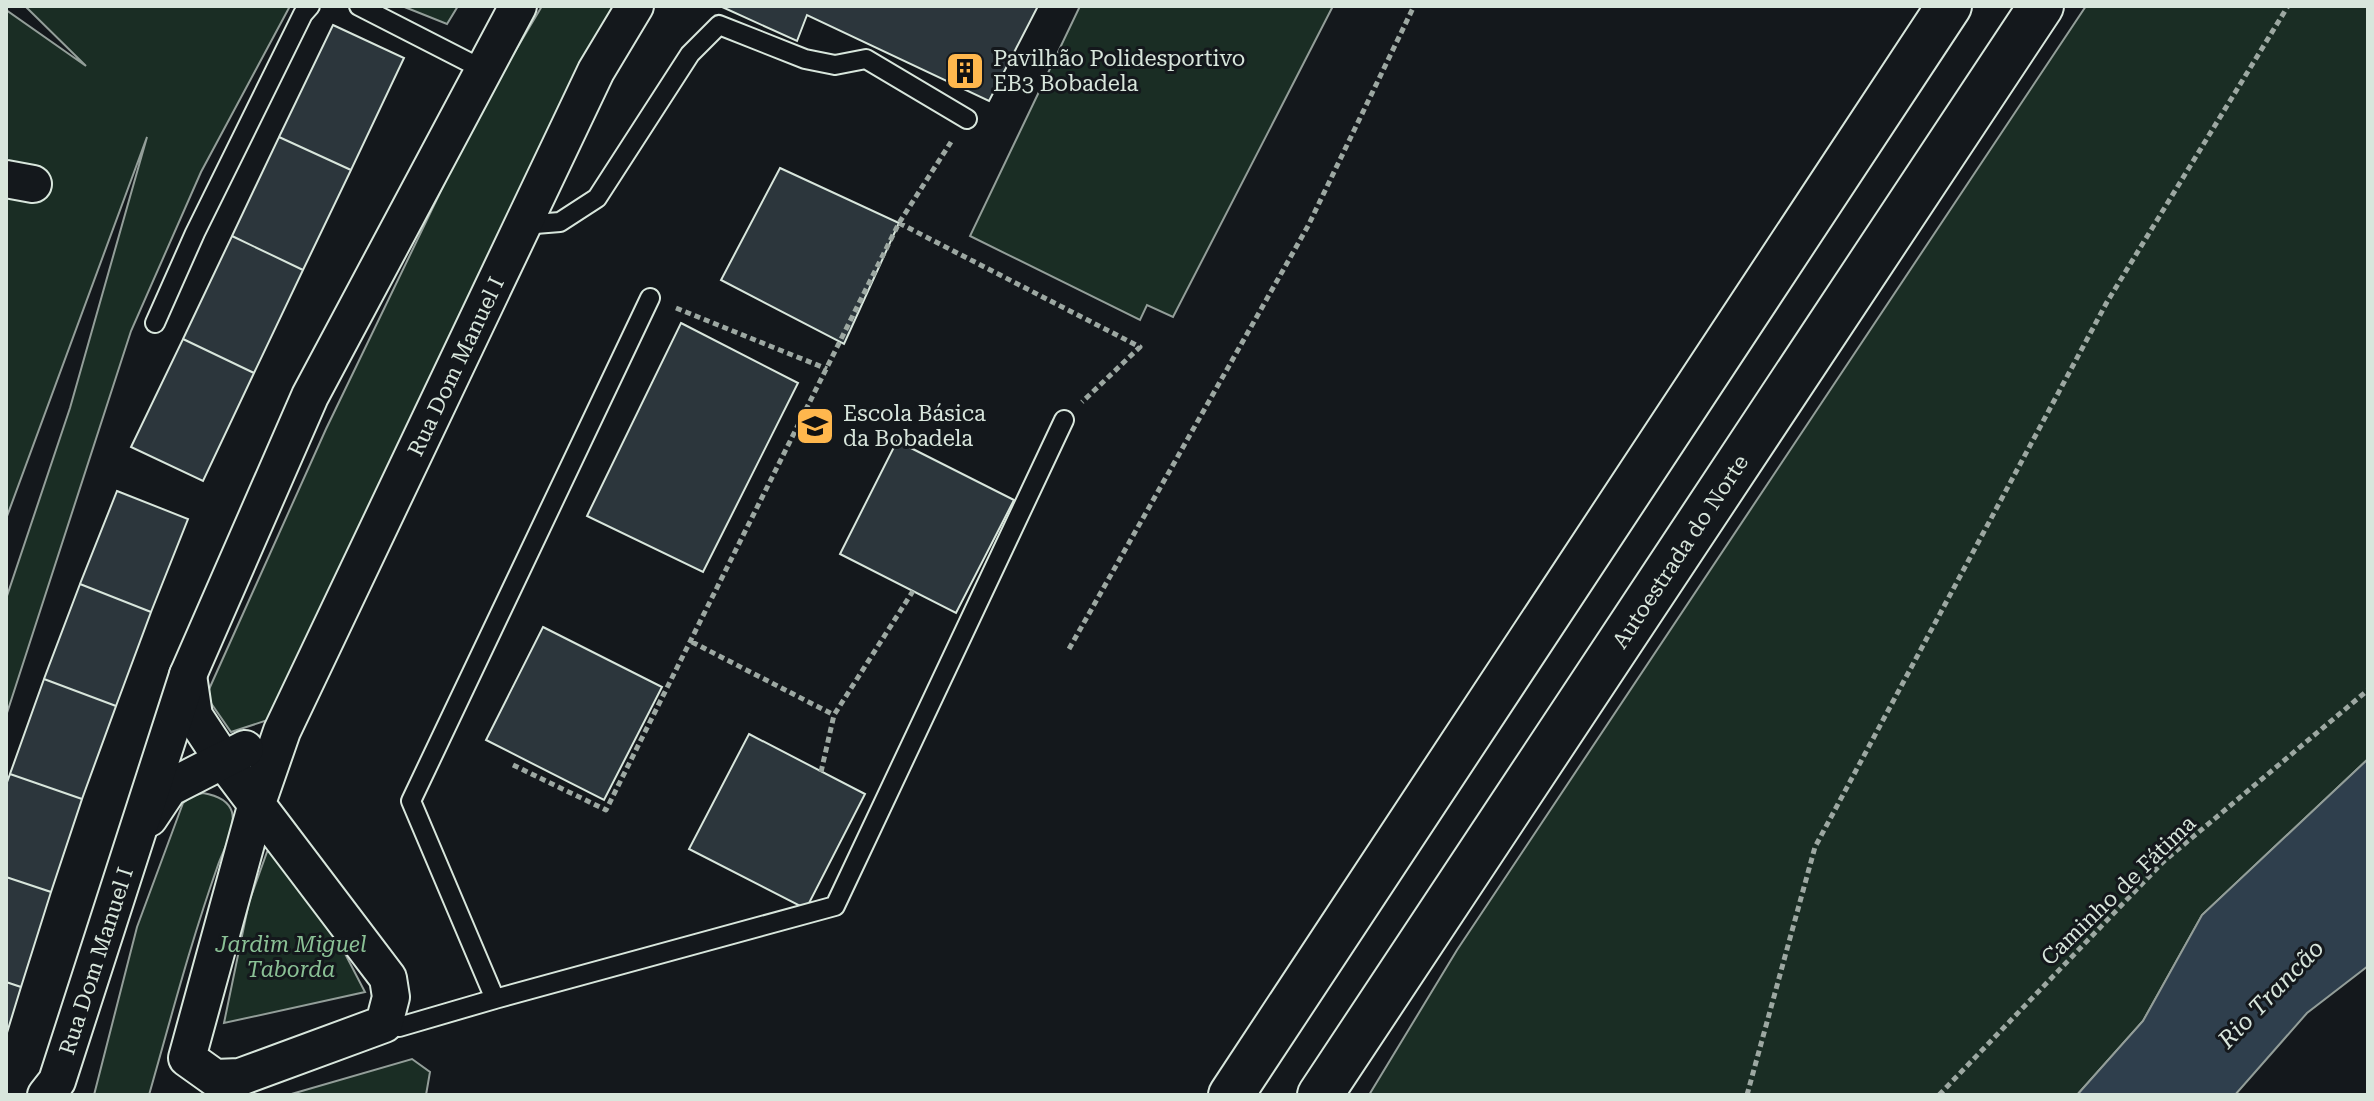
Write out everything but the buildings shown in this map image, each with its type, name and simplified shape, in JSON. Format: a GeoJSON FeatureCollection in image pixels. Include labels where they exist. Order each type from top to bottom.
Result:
{"type":"FeatureCollection","features":[{"type":"Feature","properties":{"kind":"highway"},"geometry":{"type":"LineString","coordinates":[[1231,1095],[1949,6]]}},
{"type":"Feature","properties":{"kind":"highway","name":"Autoestrada do Norte"},"geometry":{"type":"LineString","coordinates":[[1320,1095],[2041,6]]}},
{"type":"Feature","properties":{"kind":"street","name":"Rua Dom Manuel I"},"geometry":{"type":"LineString","coordinates":[[53,1090],[188,675],[310,396],[518,6]]}},
{"type":"Feature","properties":{"kind":"street","name":"Rua Dom Manuel I"},"geometry":{"type":"LineString","coordinates":[[257,803],[282,731],[596,71],[635,6]]}},
{"type":"Feature","properties":{"kind":"street"},"geometry":{"type":"LineString","coordinates":[[188,675],[194,716],[223,760],[257,803],[388,978],[391,997],[384,1024],[240,1077],[215,1078],[187,1058],[257,803]]}},
{"type":"Feature","properties":{"kind":"street","name":"Rua Dom Manuel I"},"geometry":{"type":"LineString","coordinates":[[133,841],[169,788],[282,731]]}},
{"type":"Feature","properties":{"kind":"lane"},"geometry":{"type":"LineString","coordinates":[[155,323],[195,233],[303,14],[310,6]]}},
{"type":"Feature","properties":{"kind":"lane"},"geometry":{"type":"LineString","coordinates":[[359,6],[484,70]]}},
{"type":"Feature","properties":{"kind":"lane"},"geometry":{"type":"LineString","coordinates":[[523,225],[560,222],[597,198],[690,54],[719,25],[805,59],[835,65],[866,59],[967,119]]}},
{"type":"Feature","properties":{"kind":"lane"},"geometry":{"type":"LineString","coordinates":[[495,999],[411,801],[650,298]]}},
{"type":"Feature","properties":{"kind":"lane"},"geometry":{"type":"LineString","coordinates":[[399,1027],[835,906],[1064,420]]}},
{"type":"Feature","properties":{"kind":"path"},"geometry":{"type":"LineString","coordinates":[[1069,649],[1308,226],[1414,6]]}},
{"type":"Feature","properties":{"kind":"path"},"geometry":{"type":"LineString","coordinates":[[1747,1095],[1815,847],[2107,302],[2288,6]]}},
{"type":"Feature","properties":{"kind":"path"},"geometry":{"type":"LineString","coordinates":[[513,765],[606,810],[899,223],[967,119]]}},
{"type":"Feature","properties":{"kind":"path"},"geometry":{"type":"LineString","coordinates":[[899,223],[1140,347],[1064,420]]}},
{"type":"Feature","properties":{"kind":"path"},"geometry":{"type":"LineString","coordinates":[[650,298],[827,369]]}},
{"type":"Feature","properties":{"kind":"path"},"geometry":{"type":"LineString","coordinates":[[821,772],[834,715],[913,591]]}},
{"type":"Feature","properties":{"kind":"path"},"geometry":{"type":"LineString","coordinates":[[692,642],[834,715]]}},
{"type":"Feature","properties":{"kind":"path","name":"Caminho de Fátima"},"geometry":{"type":"LineString","coordinates":[[1939,1095],[2163,862],[2368,690]]}},
{"type":"Feature","properties":{"kind":"green space"},"geometry":{"type":"Polygon","coordinates":[[[25,6],[290,6],[201,172],[131,331],[6,716],[6,599],[70,408],[147,137],[6,519],[6,10],[86,66],[25,6]]]}},
{"type":"Feature","properties":{"kind":"green space"},"geometry":{"type":"Polygon","coordinates":[[[402,6],[458,6],[447,24],[402,6]]]}},
{"type":"Feature","properties":{"kind":"green space"},"geometry":{"type":"Polygon","coordinates":[[[542,6],[628,6],[277,717],[231,732],[206,696],[326,429],[478,114],[542,6]]]}},
{"type":"Feature","properties":{"kind":"green space"},"geometry":{"type":"Polygon","coordinates":[[[1080,6],[1333,6],[1173,317],[1147,305],[1140,320],[970,236],[1080,6]]]}},
{"type":"Feature","properties":{"kind":"green space"},"geometry":{"type":"Polygon","coordinates":[[[2086,6],[2368,6],[2368,759],[2202,915],[2143,1021],[2077,1095],[1369,1095],[1457,950],[2086,6]]]}},
{"type":"Feature","properties":{"kind":"green space"},"geometry":{"type":"Polygon","coordinates":[[[203,793],[216,796],[227,804],[232,812],[232,825],[199,922],[149,1095],[94,1095],[137,927],[183,803],[203,793]]]}},
{"type":"Feature","properties":{"kind":"green space","name":"Jardim Miguel Taborda"},"geometry":{"type":"Polygon","coordinates":[[[287,842],[365,992],[224,1023],[249,902],[267,852],[287,842]]]}},
{"type":"Feature","properties":{"kind":"green space"},"geometry":{"type":"Polygon","coordinates":[[[412,1059],[430,1072],[426,1095],[288,1095],[412,1059]]]}},
{"type":"Feature","properties":{"kind":"water","name":"Rio Trancão"},"geometry":{"type":"Polygon","coordinates":[[[2368,759],[2368,966],[2307,1013],[2235,1095],[2077,1095],[2143,1021],[2202,915],[2368,759]]]}},
{"type":"Feature","properties":{"kind":"place","name":"Pavilhão Polidesportivo EB3 Bobadela"},"geometry":{"type":"Point","coordinates":[965,71]}},
{"type":"Feature","properties":{"kind":"place","name":"Escola Básica da Bobadela"},"geometry":{"type":"Point","coordinates":[815,426]}}]}
